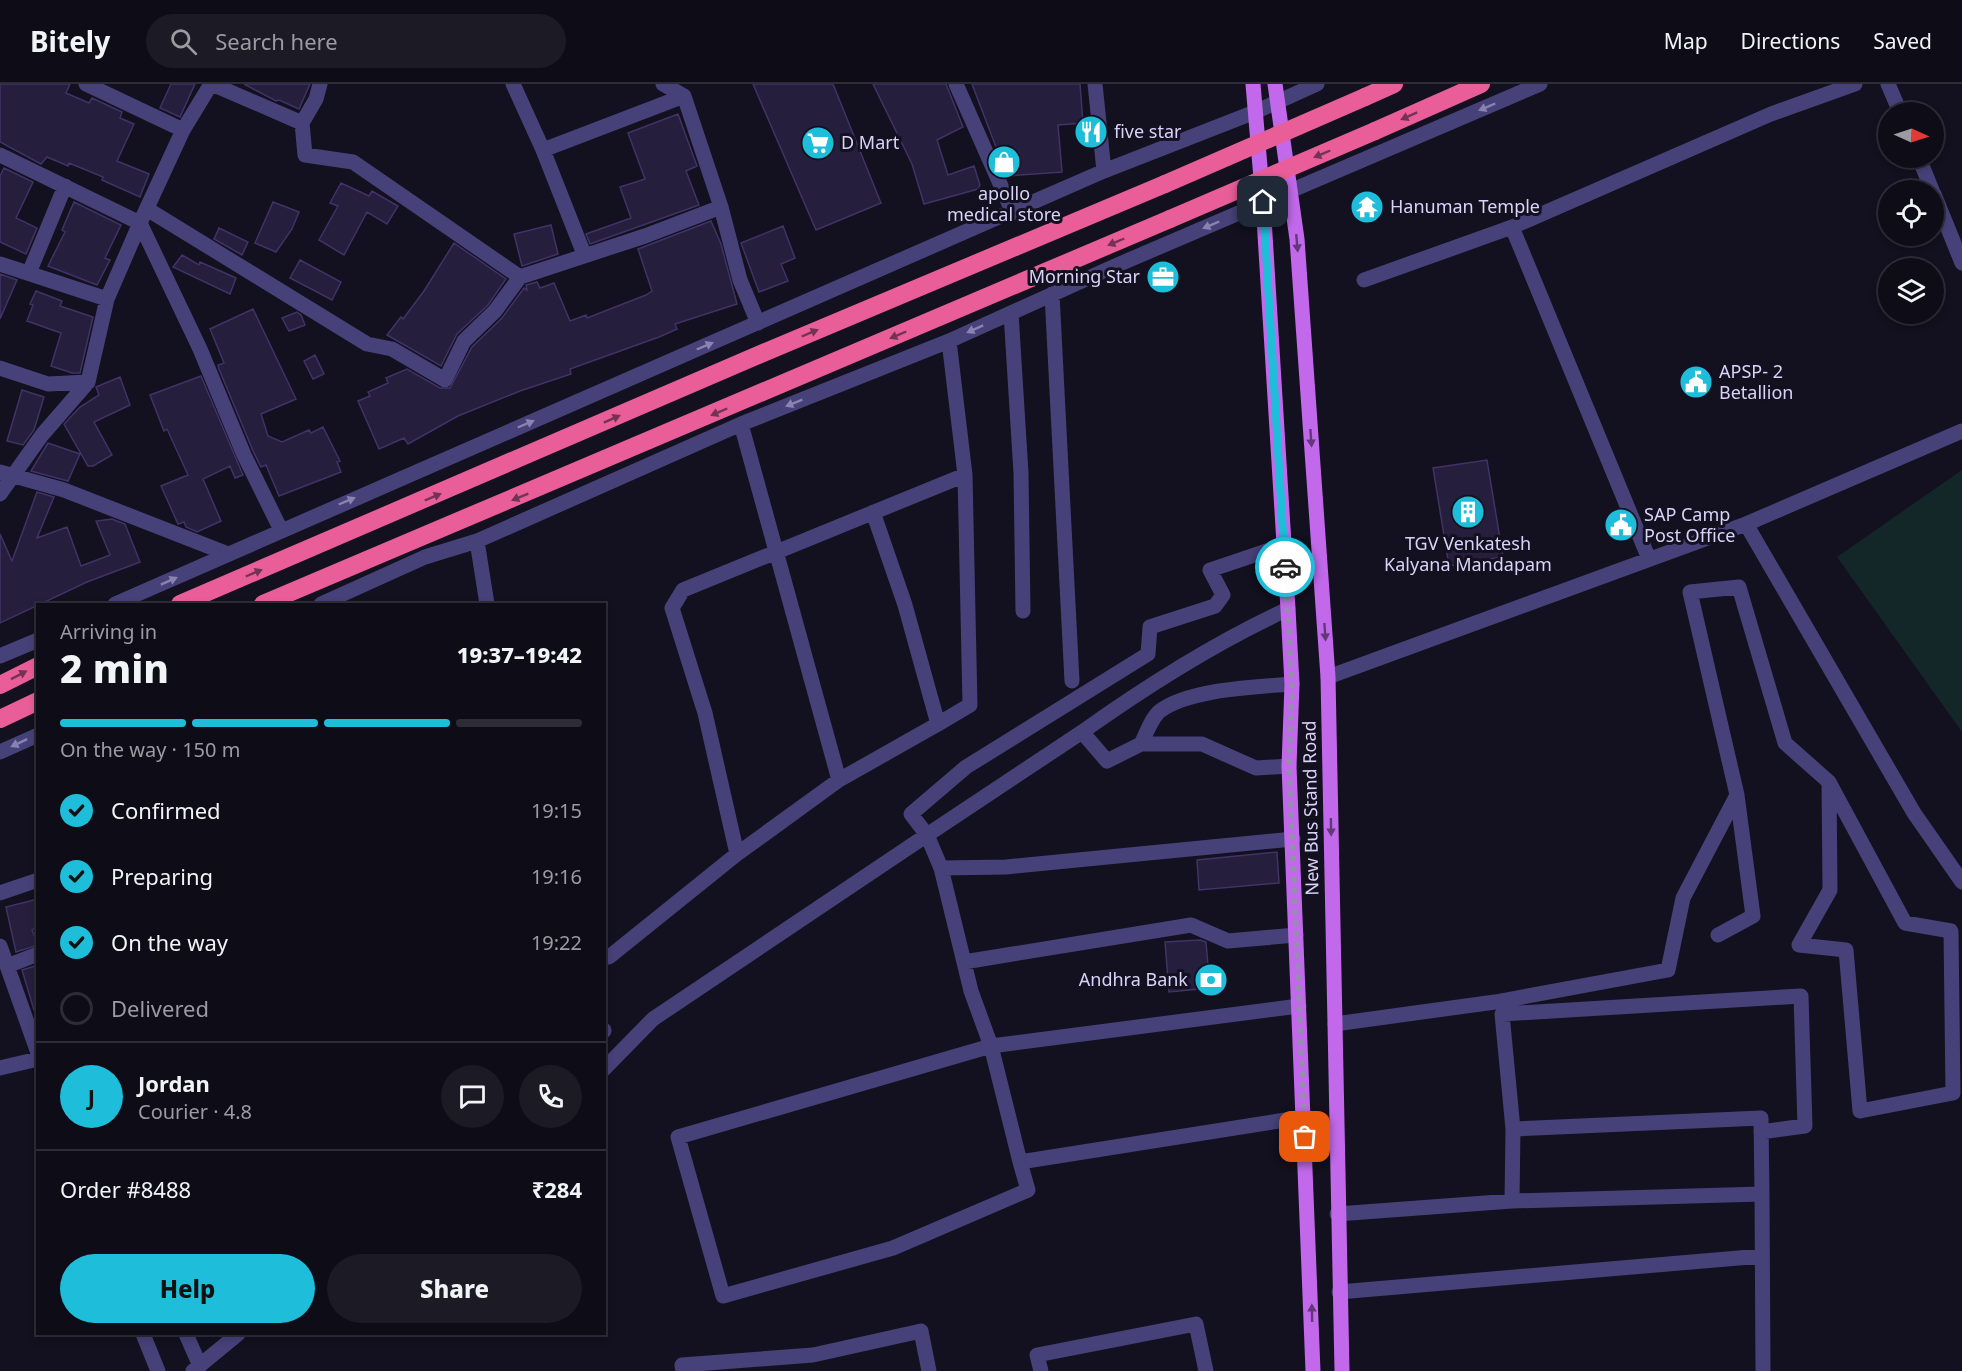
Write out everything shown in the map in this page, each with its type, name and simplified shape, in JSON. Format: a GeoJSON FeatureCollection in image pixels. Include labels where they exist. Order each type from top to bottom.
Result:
{"type":"FeatureCollection","features":[{"type":"Feature","properties":{"kind":"highway"},"geometry":{"type":"LineString","coordinates":[[182,603],[1394,84]]}},
{"type":"Feature","properties":{"kind":"highway"},"geometry":{"type":"LineString","coordinates":[[265,603],[1170,219],[1481,84]]}},
{"type":"Feature","properties":{"kind":"highway"},"geometry":{"type":"LineString","coordinates":[[0,685],[36,667]]}},
{"type":"Feature","properties":{"kind":"highway"},"geometry":{"type":"LineString","coordinates":[[0,719],[36,702]]}},
{"type":"Feature","properties":{"kind":"main road","name":"New Bus Stand Road"},"geometry":{"type":"LineString","coordinates":[[1253,84],[1263,202],[1292,684],[1289,766],[1313,1371]]}},
{"type":"Feature","properties":{"kind":"main road","name":"New Bus Stand Road"},"geometry":{"type":"LineString","coordinates":[[1275,84],[1297,239],[1328,677],[1337,1214],[1342,1371]]}},
{"type":"Feature","properties":{"kind":"street"},"geometry":{"type":"LineString","coordinates":[[86,84],[183,130]]}},
{"type":"Feature","properties":{"kind":"street"},"geometry":{"type":"LineString","coordinates":[[0,494],[7,474],[88,382],[107,299],[183,130],[212,84],[302,123]]}},
{"type":"Feature","properties":{"kind":"street"},"geometry":{"type":"LineString","coordinates":[[320,84],[316,99],[302,123],[305,155],[352,162],[520,277]]}},
{"type":"Feature","properties":{"kind":"street"},"geometry":{"type":"LineString","coordinates":[[513,84],[543,150],[584,254]]}},
{"type":"Feature","properties":{"kind":"street"},"geometry":{"type":"LineString","coordinates":[[663,84],[684,96],[722,207],[740,280],[758,324]]}},
{"type":"Feature","properties":{"kind":"street"},"geometry":{"type":"LineString","coordinates":[[956,84],[1013,213]]}},
{"type":"Feature","properties":{"kind":"street"},"geometry":{"type":"LineString","coordinates":[[1095,84],[1104,171]]}},
{"type":"Feature","properties":{"kind":"street"},"geometry":{"type":"LineString","coordinates":[[118,603],[281,530],[1013,213],[1104,171],[1255,112],[1317,84]]}},
{"type":"Feature","properties":{"kind":"street"},"geometry":{"type":"LineString","coordinates":[[323,603],[425,557],[477,541],[741,424],[949,341],[1263,202],[1540,84]]}},
{"type":"Feature","properties":{"kind":"street"},"geometry":{"type":"LineString","coordinates":[[1364,280],[1512,227],[1771,114],[1854,84]]}},
{"type":"Feature","properties":{"kind":"street"},"geometry":{"type":"LineString","coordinates":[[1888,84],[1896,102]]}},
{"type":"Feature","properties":{"kind":"street"},"geometry":{"type":"LineString","coordinates":[[543,150],[684,96]]}},
{"type":"Feature","properties":{"kind":"street"},"geometry":{"type":"LineString","coordinates":[[0,155],[64,186],[144,216],[367,344],[392,350],[445,380],[464,340],[495,311],[520,277],[584,254],[645,236],[722,207]]}},
{"type":"Feature","properties":{"kind":"street"},"geometry":{"type":"LineString","coordinates":[[29,273],[64,186]]}},
{"type":"Feature","properties":{"kind":"street"},"geometry":{"type":"LineString","coordinates":[[144,216],[244,455],[281,530]]}},
{"type":"Feature","properties":{"kind":"street"},"geometry":{"type":"LineString","coordinates":[[1944,219],[1962,263]]}},
{"type":"Feature","properties":{"kind":"street"},"geometry":{"type":"LineString","coordinates":[[1512,227],[1649,559]]}},
{"type":"Feature","properties":{"kind":"street"},"geometry":{"type":"LineString","coordinates":[[0,264],[107,299]]}},
{"type":"Feature","properties":{"kind":"street"},"geometry":{"type":"LineString","coordinates":[[1052,294],[1072,681]]}},
{"type":"Feature","properties":{"kind":"street"},"geometry":{"type":"LineString","coordinates":[[1011,313],[1021,473],[1023,611]]}},
{"type":"Feature","properties":{"kind":"street"},"geometry":{"type":"LineString","coordinates":[[609,957],[738,854],[839,780],[970,705],[965,475],[949,341]]}},
{"type":"Feature","properties":{"kind":"street"},"geometry":{"type":"LineString","coordinates":[[0,368],[48,384],[88,382]]}},
{"type":"Feature","properties":{"kind":"street"},"geometry":{"type":"LineString","coordinates":[[741,424],[839,780]]}},
{"type":"Feature","properties":{"kind":"street"},"geometry":{"type":"LineString","coordinates":[[1328,677],[1746,524],[1962,431]]}},
{"type":"Feature","properties":{"kind":"street"},"geometry":{"type":"LineString","coordinates":[[7,474],[64,490],[228,554]]}},
{"type":"Feature","properties":{"kind":"street"},"geometry":{"type":"LineString","coordinates":[[738,854],[705,713],[672,609],[683,590],[965,475]]}},
{"type":"Feature","properties":{"kind":"street"},"geometry":{"type":"LineString","coordinates":[[873,513],[905,605],[938,724]]}},
{"type":"Feature","properties":{"kind":"street"},"geometry":{"type":"LineString","coordinates":[[1746,524],[1914,813],[1962,882]]}},
{"type":"Feature","properties":{"kind":"street"},"geometry":{"type":"LineString","coordinates":[[477,541],[487,603]]}},
{"type":"Feature","properties":{"kind":"street"},"geometry":{"type":"LineString","coordinates":[[1284,545],[1209,570],[1223,595],[1215,606],[1150,627],[1148,654],[966,767],[911,814],[927,835],[941,868],[964,962],[991,1046],[1028,1190],[893,1248],[723,1296],[678,1137],[991,1046],[1299,1006]]}},
{"type":"Feature","properties":{"kind":"street"},"geometry":{"type":"LineString","coordinates":[[1718,935],[1753,916],[1737,795],[1690,592],[1739,588],[1785,743],[1829,782],[1905,923],[1952,931],[1953,1093],[1860,1111],[1846,950],[1799,945],[1830,890],[1829,782]]}},
{"type":"Feature","properties":{"kind":"street"},"geometry":{"type":"LineString","coordinates":[[606,1067],[653,1019],[1082,732],[1145,687],[1195,659],[1228,636],[1288,609]]}},
{"type":"Feature","properties":{"kind":"street"},"geometry":{"type":"LineString","coordinates":[[0,656],[36,641]]}},
{"type":"Feature","properties":{"kind":"street"},"geometry":{"type":"LineString","coordinates":[[1141,744],[1159,712],[1192,698],[1228,688],[1292,684]]}},
{"type":"Feature","properties":{"kind":"street"},"geometry":{"type":"LineString","coordinates":[[1082,732],[1107,762],[1141,744],[1202,744],[1256,768],[1289,766]]}},
{"type":"Feature","properties":{"kind":"street"},"geometry":{"type":"LineString","coordinates":[[0,752],[36,736]]}},
{"type":"Feature","properties":{"kind":"street"},"geometry":{"type":"LineString","coordinates":[[1335,1024],[1495,1002],[1668,970],[1683,898],[1737,795]]}},
{"type":"Feature","properties":{"kind":"street"},"geometry":{"type":"LineString","coordinates":[[941,868],[1006,867],[1293,839]]}},
{"type":"Feature","properties":{"kind":"street"},"geometry":{"type":"LineString","coordinates":[[0,892],[36,881]]}},
{"type":"Feature","properties":{"kind":"street"},"geometry":{"type":"LineString","coordinates":[[964,962],[1191,925],[1228,941],[1296,935]]}},
{"type":"Feature","properties":{"kind":"street"},"geometry":{"type":"LineString","coordinates":[[0,946],[36,1047]]}},
{"type":"Feature","properties":{"kind":"street"},"geometry":{"type":"LineString","coordinates":[[7,966],[36,955]]}},
{"type":"Feature","properties":{"kind":"street"},"geometry":{"type":"LineString","coordinates":[[1512,1201],[1513,1130],[1502,1014],[1802,996],[1805,1126],[1761,1132]]}},
{"type":"Feature","properties":{"kind":"street"},"geometry":{"type":"LineString","coordinates":[[0,1068],[36,1059]]}},
{"type":"Feature","properties":{"kind":"street"},"geometry":{"type":"LineString","coordinates":[[1020,1162],[1304,1118]]}},
{"type":"Feature","properties":{"kind":"street"},"geometry":{"type":"LineString","coordinates":[[1513,1130],[1761,1118],[1763,1371]]}},
{"type":"Feature","properties":{"kind":"street"},"geometry":{"type":"LineString","coordinates":[[1337,1214],[1512,1201],[1762,1194]]}},
{"type":"Feature","properties":{"kind":"street"},"geometry":{"type":"LineString","coordinates":[[1339,1292],[1762,1256]]}},
{"type":"Feature","properties":{"kind":"street"},"geometry":{"type":"LineString","coordinates":[[1041,1371],[1037,1354],[1196,1324],[1206,1371]]}},
{"type":"Feature","properties":{"kind":"street"},"geometry":{"type":"LineString","coordinates":[[683,1371],[682,1365],[813,1355],[921,1330],[929,1371]]}},
{"type":"Feature","properties":{"kind":"street"},"geometry":{"type":"LineString","coordinates":[[143,1335],[158,1371]]}},
{"type":"Feature","properties":{"kind":"street"},"geometry":{"type":"LineString","coordinates":[[186,1335],[196,1368],[231,1336]]}},
{"type":"Feature","properties":{"kind":"green space"},"geometry":{"type":"Polygon","coordinates":[[[1962,470],[1962,732],[1837,557],[1962,470]]]}},
{"type":"Feature","properties":{"kind":"building"},"geometry":{"type":"Polygon","coordinates":[[[0,84],[70,84],[66,93],[89,103],[92,98],[122,112],[120,118],[134,124],[117,161],[149,174],[140,197],[102,180],[103,177],[69,163],[68,166],[47,157],[41,164],[0,142],[0,84]]]}},
{"type":"Feature","properties":{"kind":"building"},"geometry":{"type":"Polygon","coordinates":[[[171,84],[195,84],[180,117],[160,108],[171,84]]]}},
{"type":"Feature","properties":{"kind":"building"},"geometry":{"type":"Polygon","coordinates":[[[244,84],[310,84],[299,109],[279,100],[276,101],[244,84]]]}},
{"type":"Feature","properties":{"kind":"building","name":"D Mart"},"geometry":{"type":"Polygon","coordinates":[[[753,84],[833,84],[881,203],[816,230],[753,84]]]}},
{"type":"Feature","properties":{"kind":"building"},"geometry":{"type":"Polygon","coordinates":[[[873,84],[946,84],[963,127],[937,140],[948,175],[974,166],[980,185],[978,189],[924,204],[912,164],[873,84]]]}},
{"type":"Feature","properties":{"kind":"building"},"geometry":{"type":"Polygon","coordinates":[[[972,84],[1080,84],[1083,123],[1058,125],[1062,172],[1007,176],[972,84]]]}},
{"type":"Feature","properties":{"kind":"building"},"geometry":{"type":"Polygon","coordinates":[[[678,114],[697,166],[686,171],[699,205],[590,244],[586,234],[631,218],[620,187],[645,179],[628,133],[678,114]]]}},
{"type":"Feature","properties":{"kind":"building"},"geometry":{"type":"Polygon","coordinates":[[[4,168],[33,182],[16,218],[37,228],[26,254],[0,242],[0,176],[4,168]]]}},
{"type":"Feature","properties":{"kind":"building"},"geometry":{"type":"Polygon","coordinates":[[[341,183],[369,196],[372,191],[398,206],[387,224],[367,212],[344,255],[319,240],[338,206],[330,203],[341,183]]]}},
{"type":"Feature","properties":{"kind":"building"},"geometry":{"type":"Polygon","coordinates":[[[74,202],[121,225],[105,258],[110,260],[97,285],[48,266],[65,232],[62,230],[74,202]]]}},
{"type":"Feature","properties":{"kind":"building"},"geometry":{"type":"Polygon","coordinates":[[[273,202],[299,212],[292,229],[276,252],[255,243],[273,202]]]}},
{"type":"Feature","properties":{"kind":"building"},"geometry":{"type":"Polygon","coordinates":[[[711,221],[721,244],[737,304],[675,324],[677,329],[659,337],[570,369],[571,374],[520,391],[458,416],[408,444],[404,438],[379,449],[358,401],[370,396],[368,392],[388,383],[386,378],[407,369],[440,388],[450,388],[472,347],[502,318],[524,288],[527,290],[526,285],[537,282],[540,288],[554,283],[570,321],[586,315],[587,318],[646,295],[652,291],[638,249],[711,221]]]}},
{"type":"Feature","properties":{"kind":"building"},"geometry":{"type":"Polygon","coordinates":[[[551,225],[558,254],[522,266],[514,234],[551,225]]]}},
{"type":"Feature","properties":{"kind":"building"},"geometry":{"type":"Polygon","coordinates":[[[783,226],[795,258],[781,264],[788,281],[759,292],[741,243],[783,226]]]}},
{"type":"Feature","properties":{"kind":"building"},"geometry":{"type":"Polygon","coordinates":[[[219,228],[248,242],[242,255],[214,239],[219,228]]]}},
{"type":"Feature","properties":{"kind":"building"},"geometry":{"type":"Polygon","coordinates":[[[454,243],[506,279],[488,305],[457,334],[441,366],[387,335],[401,317],[403,319],[424,291],[454,243]]]}},
{"type":"Feature","properties":{"kind":"building"},"geometry":{"type":"Polygon","coordinates":[[[182,255],[199,265],[200,262],[236,278],[230,294],[173,267],[182,255]]]}},
{"type":"Feature","properties":{"kind":"building"},"geometry":{"type":"Polygon","coordinates":[[[300,260],[341,282],[332,300],[290,278],[300,260]]]}},
{"type":"Feature","properties":{"kind":"building"},"geometry":{"type":"Polygon","coordinates":[[[0,274],[17,280],[0,319],[0,274]]]}},
{"type":"Feature","properties":{"kind":"building"},"geometry":{"type":"Polygon","coordinates":[[[36,291],[62,301],[60,306],[93,317],[80,373],[72,373],[51,366],[61,333],[27,321],[33,305],[30,304],[36,291]]]}},
{"type":"Feature","properties":{"kind":"building"},"geometry":{"type":"Polygon","coordinates":[[[253,309],[296,399],[261,414],[268,436],[282,442],[309,430],[311,433],[323,427],[340,461],[337,462],[341,472],[279,496],[266,465],[261,467],[253,451],[219,369],[218,365],[224,363],[210,329],[253,309]]]}},
{"type":"Feature","properties":{"kind":"building"},"geometry":{"type":"Polygon","coordinates":[[[297,312],[301,315],[305,325],[289,331],[282,318],[297,312]]]}},
{"type":"Feature","properties":{"kind":"building"},"geometry":{"type":"Polygon","coordinates":[[[315,355],[324,374],[313,379],[304,361],[315,355]]]}},
{"type":"Feature","properties":{"kind":"building"},"geometry":{"type":"Polygon","coordinates":[[[201,376],[243,475],[235,478],[230,466],[203,479],[221,521],[197,532],[186,527],[184,522],[178,524],[161,486],[188,475],[167,429],[164,431],[150,395],[201,376]]]}},
{"type":"Feature","properties":{"kind":"building"},"geometry":{"type":"Polygon","coordinates":[[[120,377],[130,405],[94,422],[112,455],[93,466],[88,466],[64,424],[80,407],[99,395],[96,387],[120,377]]]}},
{"type":"Feature","properties":{"kind":"building"},"geometry":{"type":"Polygon","coordinates":[[[22,390],[44,397],[34,430],[23,445],[7,441],[22,390]]]}},
{"type":"Feature","properties":{"kind":"building"},"geometry":{"type":"Polygon","coordinates":[[[48,443],[80,454],[68,481],[31,471],[48,443]]]}},
{"type":"Feature","properties":{"kind":"building","name":"TGV Venkatesh Kalyana Mandapam"},"geometry":{"type":"Polygon","coordinates":[[[1487,460],[1503,557],[1449,566],[1433,468],[1487,460]]]}},
{"type":"Feature","properties":{"kind":"building"},"geometry":{"type":"Polygon","coordinates":[[[37,492],[54,497],[37,538],[67,527],[81,566],[110,555],[96,521],[112,519],[125,524],[140,562],[87,582],[42,603],[36,603],[36,606],[0,623],[0,534],[12,561],[37,492]]]}},
{"type":"Feature","properties":{"kind":"building"},"geometry":{"type":"Polygon","coordinates":[[[1277,852],[1279,883],[1199,890],[1197,860],[1277,852]]]}},
{"type":"Feature","properties":{"kind":"building"},"geometry":{"type":"Polygon","coordinates":[[[36,900],[36,927],[32,930],[36,946],[16,952],[6,907],[36,900]]]}},
{"type":"Feature","properties":{"kind":"building"},"geometry":{"type":"Polygon","coordinates":[[[1200,940],[1206,942],[1210,988],[1169,992],[1165,942],[1200,940]]]}},
{"type":"Feature","properties":{"kind":"building"},"geometry":{"type":"Polygon","coordinates":[[[36,966],[36,1010],[34,1010],[22,970],[36,966]]]}},
{"type":"Feature","properties":{"kind":"way so far"},"geometry":{"type":"LineString","coordinates":[[1285,567],[1292,684],[1289,766],[1305,1137]]}},
{"type":"Feature","properties":{"kind":"place","name":"five star"},"geometry":{"type":"Point","coordinates":[1091,132]}},
{"type":"Feature","properties":{"kind":"place","name":"D Mart"},"geometry":{"type":"Point","coordinates":[818,143]}},
{"type":"Feature","properties":{"kind":"place","name":"apollo medical store"},"geometry":{"type":"Point","coordinates":[1004,162]}},
{"type":"Feature","properties":{"kind":"place","name":"Hanuman Temple"},"geometry":{"type":"Point","coordinates":[1367,207]}},
{"type":"Feature","properties":{"kind":"place","name":"Morning Star"},"geometry":{"type":"Point","coordinates":[1163,277]}},
{"type":"Feature","properties":{"kind":"place","name":"APSP- 2 Betallion"},"geometry":{"type":"Point","coordinates":[1696,382]}},
{"type":"Feature","properties":{"kind":"place","name":"TGV Venkatesh Kalyana Mandapam"},"geometry":{"type":"Point","coordinates":[1468,512]}},
{"type":"Feature","properties":{"kind":"place","name":"SAP Camp Post Office"},"geometry":{"type":"Point","coordinates":[1621,525]}},
{"type":"Feature","properties":{"kind":"place","name":"Andhra Bank"},"geometry":{"type":"Point","coordinates":[1211,980]}},
{"type":"Feature","properties":{"kind":"route"},"geometry":{"type":"LineString","coordinates":[[1263,202],[1285,567]]}}]}
